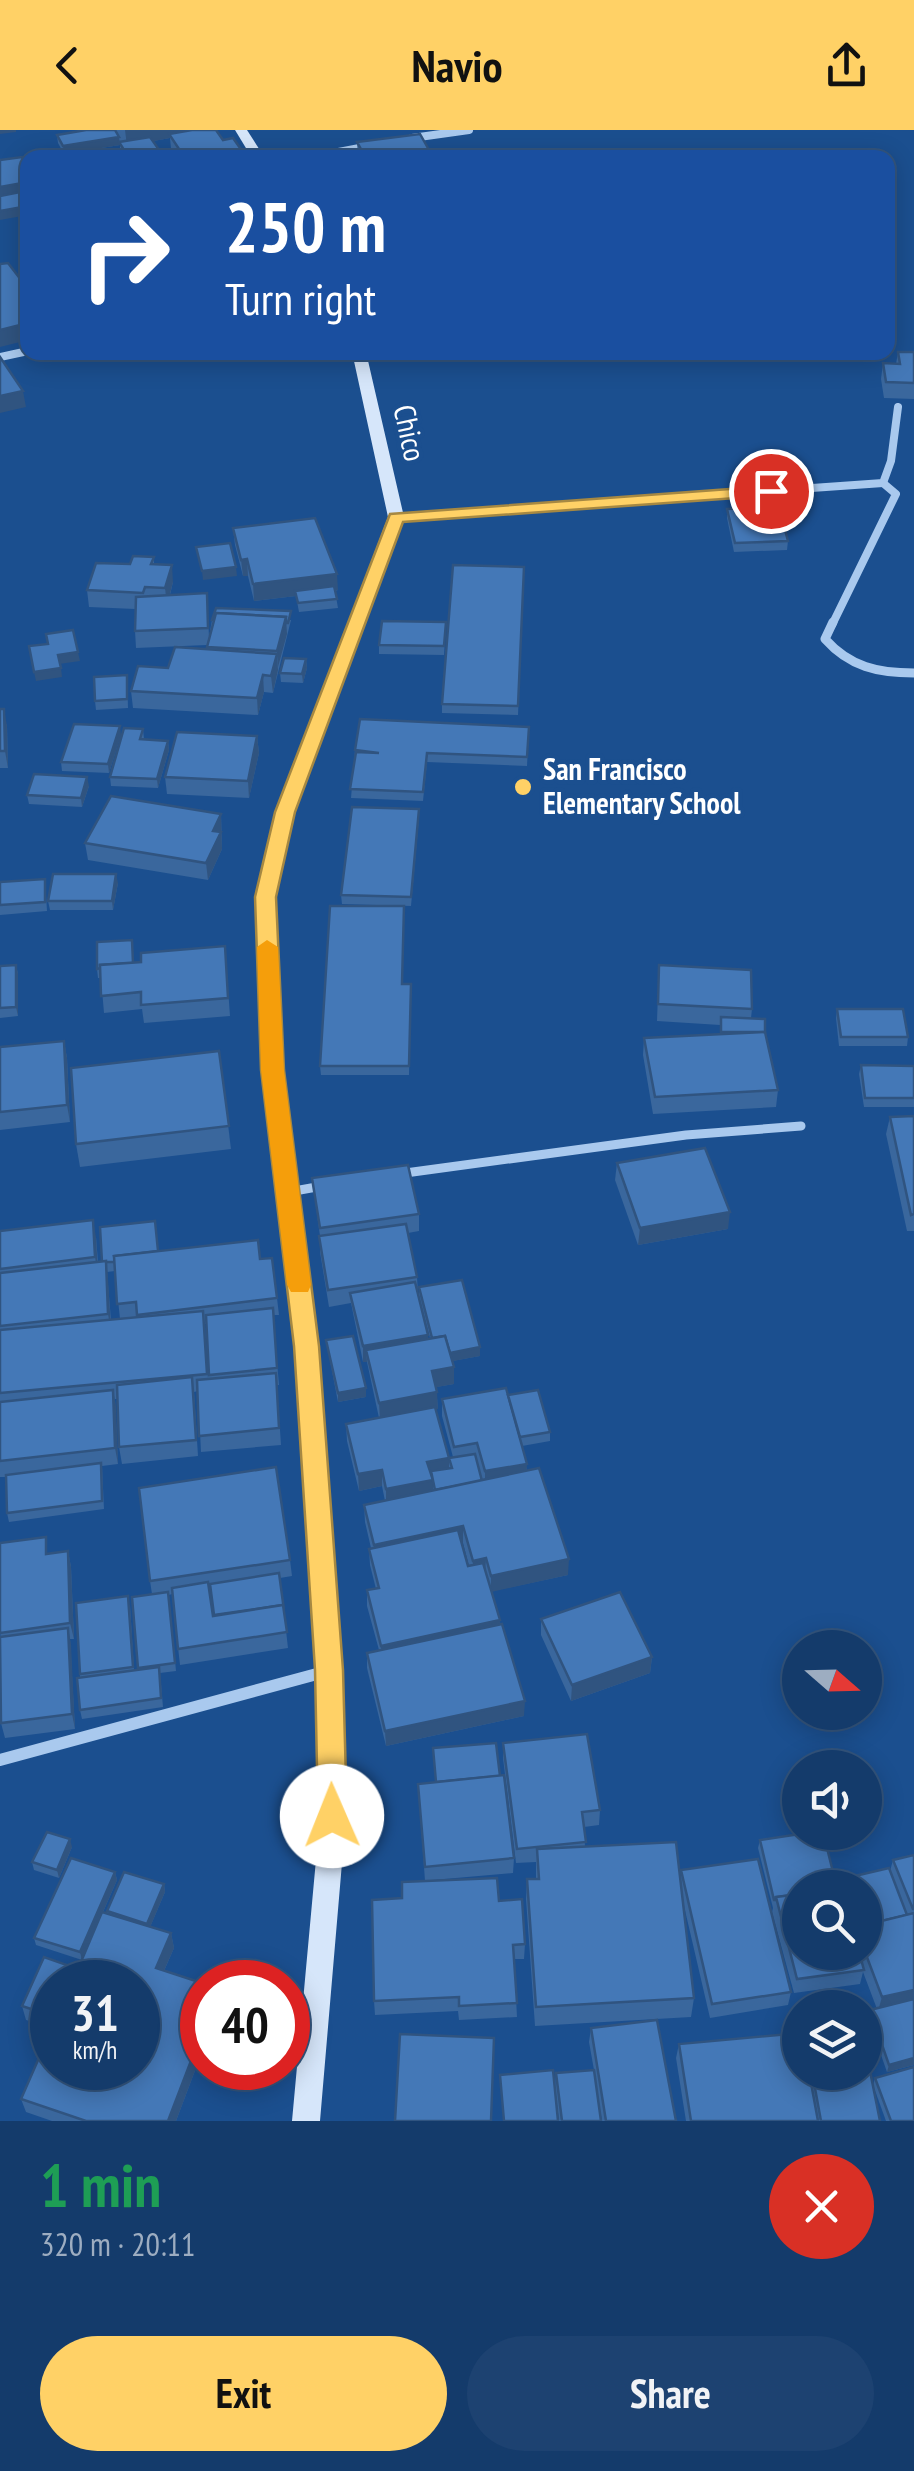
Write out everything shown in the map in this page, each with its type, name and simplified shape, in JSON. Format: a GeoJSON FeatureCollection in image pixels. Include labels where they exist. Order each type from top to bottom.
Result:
{"type":"FeatureCollection","features":[{"type":"Feature","properties":{"kind":"street"},"geometry":{"type":"LineString","coordinates":[[408,139],[469,130]]}},
{"type":"Feature","properties":{"kind":"street"},"geometry":{"type":"LineString","coordinates":[[348,150],[378,144]]}},
{"type":"Feature","properties":{"kind":"street","name":"Chico"},"geometry":{"type":"LineString","coordinates":[[361,360],[396,517]]}},
{"type":"Feature","properties":{"kind":"street"},"geometry":{"type":"LineString","coordinates":[[883,484],[892,460],[898,407]]}},
{"type":"Feature","properties":{"kind":"street"},"geometry":{"type":"LineString","coordinates":[[306,2121],[332,1816],[329,1670],[306,1346],[272,1070],[266,897],[285,812],[396,517],[883,484],[896,494],[825,639],[839,658],[858,668],[914,674]]}},
{"type":"Feature","properties":{"kind":"street"},"geometry":{"type":"LineString","coordinates":[[384,1176],[648,1140],[801,1126]]}},
{"type":"Feature","properties":{"kind":"street"},"geometry":{"type":"LineString","coordinates":[[288,1192],[327,1186]]}},
{"type":"Feature","properties":{"kind":"street"},"geometry":{"type":"LineString","coordinates":[[0,1760],[329,1670]]}},
{"type":"Feature","properties":{"kind":"building"},"geometry":{"type":"Polygon","coordinates":[[[115,130],[119,137],[63,146],[57,135],[115,130]]]}},
{"type":"Feature","properties":{"kind":"building"},"geometry":{"type":"Polygon","coordinates":[[[216,130],[223,140],[233,138],[241,150],[180,150],[169,134],[216,130]]]}},
{"type":"Feature","properties":{"kind":"building"},"geometry":{"type":"Polygon","coordinates":[[[420,134],[429,150],[362,150],[357,142],[420,134]]]}},
{"type":"Feature","properties":{"kind":"building"},"geometry":{"type":"Polygon","coordinates":[[[150,137],[159,150],[124,150],[119,142],[150,137]]]}},
{"type":"Feature","properties":{"kind":"building"},"geometry":{"type":"Polygon","coordinates":[[[20,157],[20,183],[0,187],[0,160],[20,157]]]}},
{"type":"Feature","properties":{"kind":"building"},"geometry":{"type":"Polygon","coordinates":[[[20,192],[20,207],[0,211],[0,196],[20,192]]]}},
{"type":"Feature","properties":{"kind":"building"},"geometry":{"type":"Polygon","coordinates":[[[8,263],[20,279],[20,325],[0,330],[0,264],[8,263]]]}},
{"type":"Feature","properties":{"kind":"building"},"geometry":{"type":"Polygon","coordinates":[[[898,352],[914,352],[914,383],[886,382],[883,363],[900,364],[898,352]]]}},
{"type":"Feature","properties":{"kind":"building"},"geometry":{"type":"Polygon","coordinates":[[[0,357],[23,391],[0,396],[0,357]]]}},
{"type":"Feature","properties":{"kind":"building"},"geometry":{"type":"Polygon","coordinates":[[[779,507],[788,541],[735,543],[727,509],[779,507]]]}},
{"type":"Feature","properties":{"kind":"building"},"geometry":{"type":"Polygon","coordinates":[[[315,518],[337,574],[253,584],[247,559],[241,560],[233,528],[315,518]]]}},
{"type":"Feature","properties":{"kind":"building"},"geometry":{"type":"Polygon","coordinates":[[[230,543],[236,567],[202,571],[196,547],[230,543]]]}},
{"type":"Feature","properties":{"kind":"building"},"geometry":{"type":"Polygon","coordinates":[[[133,556],[154,557],[151,564],[172,565],[165,588],[145,587],[143,593],[87,590],[96,563],[130,564],[133,556]]]}},
{"type":"Feature","properties":{"kind":"building"},"geometry":{"type":"Polygon","coordinates":[[[453,565],[524,567],[518,706],[442,704],[453,565]]]}},
{"type":"Feature","properties":{"kind":"building"},"geometry":{"type":"Polygon","coordinates":[[[334,586],[337,599],[298,603],[295,591],[334,586]]]}},
{"type":"Feature","properties":{"kind":"building"},"geometry":{"type":"Polygon","coordinates":[[[207,593],[208,628],[135,631],[136,597],[207,593]]]}},
{"type":"Feature","properties":{"kind":"building"},"geometry":{"type":"Polygon","coordinates":[[[216,608],[291,611],[288,623],[286,617],[216,613],[212,620],[216,608]]]}},
{"type":"Feature","properties":{"kind":"building"},"geometry":{"type":"Polygon","coordinates":[[[216,613],[286,617],[277,651],[207,647],[216,613]]]}},
{"type":"Feature","properties":{"kind":"building"},"geometry":{"type":"Polygon","coordinates":[[[382,621],[446,622],[444,646],[379,645],[382,621]]]}},
{"type":"Feature","properties":{"kind":"building"},"geometry":{"type":"Polygon","coordinates":[[[73,630],[78,652],[58,655],[61,668],[34,672],[29,646],[48,644],[46,634],[73,630]]]}},
{"type":"Feature","properties":{"kind":"building"},"geometry":{"type":"Polygon","coordinates":[[[175,647],[277,654],[271,676],[263,675],[257,698],[131,691],[138,666],[168,668],[175,647]]]}},
{"type":"Feature","properties":{"kind":"building"},"geometry":{"type":"Polygon","coordinates":[[[284,658],[306,659],[302,674],[280,673],[284,658]]]}},
{"type":"Feature","properties":{"kind":"building"},"geometry":{"type":"Polygon","coordinates":[[[127,675],[127,699],[95,701],[94,677],[127,675]]]}},
{"type":"Feature","properties":{"kind":"building"},"geometry":{"type":"Polygon","coordinates":[[[0,709],[4,709],[5,751],[0,751],[0,709]]]}},
{"type":"Feature","properties":{"kind":"building"},"geometry":{"type":"Polygon","coordinates":[[[360,719],[529,727],[527,757],[427,753],[423,792],[350,789],[356,752],[379,753],[355,750],[360,719]]]}},
{"type":"Feature","properties":{"kind":"building"},"geometry":{"type":"Polygon","coordinates":[[[74,724],[120,726],[108,764],[61,762],[74,724]]]}},
{"type":"Feature","properties":{"kind":"building"},"geometry":{"type":"Polygon","coordinates":[[[124,728],[143,729],[140,739],[168,741],[157,779],[110,777],[124,728]]]}},
{"type":"Feature","properties":{"kind":"building"},"geometry":{"type":"Polygon","coordinates":[[[177,732],[257,736],[248,781],[165,777],[177,732]]]}},
{"type":"Feature","properties":{"kind":"building"},"geometry":{"type":"Polygon","coordinates":[[[34,774],[87,777],[81,798],[27,795],[34,774]]]}},
{"type":"Feature","properties":{"kind":"building"},"geometry":{"type":"Polygon","coordinates":[[[111,796],[221,814],[213,831],[221,832],[206,863],[85,843],[111,796]]]}},
{"type":"Feature","properties":{"kind":"building"},"geometry":{"type":"Polygon","coordinates":[[[352,807],[419,809],[411,897],[341,895],[352,807]]]}},
{"type":"Feature","properties":{"kind":"building"},"geometry":{"type":"Polygon","coordinates":[[[53,874],[116,874],[112,901],[48,901],[53,874]]]}},
{"type":"Feature","properties":{"kind":"building"},"geometry":{"type":"Polygon","coordinates":[[[45,879],[45,902],[0,905],[0,882],[45,879]]]}},
{"type":"Feature","properties":{"kind":"building"},"geometry":{"type":"Polygon","coordinates":[[[330,906],[404,906],[402,984],[411,984],[409,1066],[320,1066],[330,906]]]}},
{"type":"Feature","properties":{"kind":"building"},"geometry":{"type":"Polygon","coordinates":[[[132,940],[133,963],[100,965],[97,969],[97,942],[132,940]]]}},
{"type":"Feature","properties":{"kind":"building"},"geometry":{"type":"Polygon","coordinates":[[[225,946],[228,998],[141,1005],[141,992],[101,996],[100,965],[141,962],[141,953],[225,946]]]}},
{"type":"Feature","properties":{"kind":"building"},"geometry":{"type":"Polygon","coordinates":[[[16,965],[16,1007],[0,1008],[0,966],[16,965]]]}},
{"type":"Feature","properties":{"kind":"building"},"geometry":{"type":"Polygon","coordinates":[[[659,965],[751,970],[752,1009],[658,1004],[659,965]]]}},
{"type":"Feature","properties":{"kind":"building"},"geometry":{"type":"Polygon","coordinates":[[[837,1009],[903,1009],[908,1037],[841,1037],[837,1009]]]}},
{"type":"Feature","properties":{"kind":"building"},"geometry":{"type":"Polygon","coordinates":[[[721,1017],[765,1019],[765,1032],[721,1032],[721,1017]]]}},
{"type":"Feature","properties":{"kind":"building"},"geometry":{"type":"Polygon","coordinates":[[[765,1032],[778,1090],[655,1097],[644,1038],[765,1032]]]}},
{"type":"Feature","properties":{"kind":"building"},"geometry":{"type":"Polygon","coordinates":[[[64,1041],[67,1105],[0,1112],[0,1047],[64,1041]]]}},
{"type":"Feature","properties":{"kind":"building"},"geometry":{"type":"Polygon","coordinates":[[[219,1051],[229,1126],[76,1144],[71,1068],[219,1051]]]}},
{"type":"Feature","properties":{"kind":"building"},"geometry":{"type":"Polygon","coordinates":[[[861,1065],[914,1066],[914,1098],[865,1098],[861,1065]]]}},
{"type":"Feature","properties":{"kind":"building"},"geometry":{"type":"Polygon","coordinates":[[[914,1116],[914,1214],[911,1215],[890,1117],[914,1116]]]}},
{"type":"Feature","properties":{"kind":"building"},"geometry":{"type":"Polygon","coordinates":[[[705,1148],[730,1212],[640,1228],[617,1163],[705,1148]]]}},
{"type":"Feature","properties":{"kind":"building"},"geometry":{"type":"Polygon","coordinates":[[[408,1165],[419,1214],[320,1228],[312,1178],[408,1165]]]}},
{"type":"Feature","properties":{"kind":"building"},"geometry":{"type":"Polygon","coordinates":[[[93,1220],[95,1257],[0,1269],[0,1231],[93,1220]]]}},
{"type":"Feature","properties":{"kind":"building"},"geometry":{"type":"Polygon","coordinates":[[[155,1221],[158,1251],[114,1256],[115,1262],[102,1262],[100,1227],[155,1221]]]}},
{"type":"Feature","properties":{"kind":"building"},"geometry":{"type":"Polygon","coordinates":[[[406,1224],[417,1277],[328,1290],[319,1236],[406,1224]]]}},
{"type":"Feature","properties":{"kind":"building"},"geometry":{"type":"Polygon","coordinates":[[[258,1240],[260,1259],[272,1258],[277,1298],[137,1315],[136,1302],[117,1304],[114,1256],[258,1240]]]}},
{"type":"Feature","properties":{"kind":"building"},"geometry":{"type":"Polygon","coordinates":[[[106,1261],[108,1314],[0,1326],[0,1273],[106,1261]]]}},
{"type":"Feature","properties":{"kind":"building"},"geometry":{"type":"Polygon","coordinates":[[[462,1280],[480,1347],[450,1353],[445,1336],[432,1338],[419,1287],[462,1280]]]}},
{"type":"Feature","properties":{"kind":"building"},"geometry":{"type":"Polygon","coordinates":[[[415,1282],[428,1335],[363,1346],[350,1293],[415,1282]]]}},
{"type":"Feature","properties":{"kind":"building"},"geometry":{"type":"Polygon","coordinates":[[[273,1308],[277,1368],[209,1375],[206,1315],[273,1308]]]}},
{"type":"Feature","properties":{"kind":"building"},"geometry":{"type":"Polygon","coordinates":[[[203,1311],[207,1374],[0,1393],[0,1330],[203,1311]]]}},
{"type":"Feature","properties":{"kind":"building"},"geometry":{"type":"Polygon","coordinates":[[[353,1336],[366,1388],[338,1393],[326,1340],[353,1336]]]}},
{"type":"Feature","properties":{"kind":"building"},"geometry":{"type":"Polygon","coordinates":[[[445,1336],[454,1367],[432,1371],[437,1392],[379,1403],[366,1350],[445,1336]]]}},
{"type":"Feature","properties":{"kind":"building"},"geometry":{"type":"Polygon","coordinates":[[[276,1373],[279,1428],[199,1436],[197,1380],[276,1373]]]}},
{"type":"Feature","properties":{"kind":"building"},"geometry":{"type":"Polygon","coordinates":[[[192,1377],[196,1440],[119,1447],[117,1385],[192,1377]]]}},
{"type":"Feature","properties":{"kind":"building"},"geometry":{"type":"Polygon","coordinates":[[[506,1388],[527,1464],[485,1471],[477,1443],[454,1447],[442,1399],[506,1388]]]}},
{"type":"Feature","properties":{"kind":"building"},"geometry":{"type":"Polygon","coordinates":[[[113,1390],[115,1448],[0,1461],[0,1402],[113,1390]]]}},
{"type":"Feature","properties":{"kind":"building"},"geometry":{"type":"Polygon","coordinates":[[[538,1390],[550,1432],[520,1437],[508,1395],[538,1390]]]}},
{"type":"Feature","properties":{"kind":"building"},"geometry":{"type":"Polygon","coordinates":[[[435,1407],[449,1458],[427,1462],[433,1480],[386,1489],[382,1470],[358,1474],[346,1424],[435,1407]]]}},
{"type":"Feature","properties":{"kind":"building"},"geometry":{"type":"Polygon","coordinates":[[[475,1454],[482,1481],[435,1490],[431,1471],[452,1468],[449,1458],[475,1454]]]}},
{"type":"Feature","properties":{"kind":"building"},"geometry":{"type":"Polygon","coordinates":[[[101,1463],[102,1501],[7,1513],[6,1475],[101,1463]]]}},
{"type":"Feature","properties":{"kind":"building"},"geometry":{"type":"Polygon","coordinates":[[[276,1467],[290,1560],[150,1581],[139,1488],[276,1467]]]}},
{"type":"Feature","properties":{"kind":"building"},"geometry":{"type":"Polygon","coordinates":[[[539,1468],[569,1559],[491,1576],[486,1558],[473,1561],[463,1526],[374,1545],[364,1505],[539,1468]]]}},
{"type":"Feature","properties":{"kind":"building"},"geometry":{"type":"Polygon","coordinates":[[[458,1530],[468,1566],[483,1563],[500,1620],[381,1646],[367,1590],[379,1588],[369,1549],[458,1530]]]}},
{"type":"Feature","properties":{"kind":"building"},"geometry":{"type":"Polygon","coordinates":[[[46,1537],[46,1554],[68,1551],[70,1623],[0,1633],[0,1543],[46,1537]]]}},
{"type":"Feature","properties":{"kind":"building"},"geometry":{"type":"Polygon","coordinates":[[[279,1573],[284,1610],[283,1605],[214,1615],[210,1584],[279,1573]]]}},
{"type":"Feature","properties":{"kind":"building"},"geometry":{"type":"Polygon","coordinates":[[[208,1582],[213,1616],[283,1605],[287,1632],[178,1649],[172,1588],[208,1582]]]}},
{"type":"Feature","properties":{"kind":"building"},"geometry":{"type":"Polygon","coordinates":[[[168,1592],[175,1663],[138,1668],[132,1597],[168,1592]]]}},
{"type":"Feature","properties":{"kind":"building"},"geometry":{"type":"Polygon","coordinates":[[[620,1592],[652,1657],[572,1685],[541,1619],[620,1592]]]}},
{"type":"Feature","properties":{"kind":"building"},"geometry":{"type":"Polygon","coordinates":[[[128,1596],[133,1667],[80,1674],[76,1603],[128,1596]]]}},
{"type":"Feature","properties":{"kind":"building"},"geometry":{"type":"Polygon","coordinates":[[[502,1624],[525,1701],[385,1731],[367,1653],[502,1624]]]}},
{"type":"Feature","properties":{"kind":"building"},"geometry":{"type":"Polygon","coordinates":[[[68,1628],[72,1714],[1,1723],[0,1637],[68,1628]]]}},
{"type":"Feature","properties":{"kind":"building"},"geometry":{"type":"Polygon","coordinates":[[[159,1667],[161,1698],[80,1710],[77,1678],[159,1667]]]}},
{"type":"Feature","properties":{"kind":"building"},"geometry":{"type":"Polygon","coordinates":[[[587,1734],[600,1810],[582,1812],[586,1842],[517,1849],[503,1743],[587,1734]]]}},
{"type":"Feature","properties":{"kind":"building"},"geometry":{"type":"Polygon","coordinates":[[[496,1743],[500,1776],[436,1782],[433,1748],[496,1743]]]}},
{"type":"Feature","properties":{"kind":"building"},"geometry":{"type":"Polygon","coordinates":[[[504,1775],[514,1858],[425,1867],[418,1784],[504,1775]]]}},
{"type":"Feature","properties":{"kind":"building"},"geometry":{"type":"Polygon","coordinates":[[[47,1832],[70,1839],[57,1870],[32,1862],[47,1832]]]}},
{"type":"Feature","properties":{"kind":"building"},"geometry":{"type":"Polygon","coordinates":[[[782,1837],[782,1850],[828,1850],[832,1870],[782,1870],[782,1896],[774,1900],[760,1840],[782,1837]]]}},
{"type":"Feature","properties":{"kind":"building"},"geometry":{"type":"Polygon","coordinates":[[[676,1842],[694,1998],[536,2007],[527,1879],[539,1879],[537,1849],[676,1842]]]}},
{"type":"Feature","properties":{"kind":"building"},"geometry":{"type":"Polygon","coordinates":[[[914,1855],[914,1909],[913,1909],[893,1860],[914,1855]]]}},
{"type":"Feature","properties":{"kind":"building"},"geometry":{"type":"Polygon","coordinates":[[[71,1858],[115,1872],[80,1952],[34,1938],[71,1858]]]}},
{"type":"Feature","properties":{"kind":"building"},"geometry":{"type":"Polygon","coordinates":[[[758,1859],[782,1956],[782,1970],[786,1970],[791,1990],[712,2004],[681,1870],[758,1859]]]}},
{"type":"Feature","properties":{"kind":"building"},"geometry":{"type":"Polygon","coordinates":[[[889,1868],[907,1915],[882,1921],[880,1870],[889,1868]]]}},
{"type":"Feature","properties":{"kind":"building"},"geometry":{"type":"Polygon","coordinates":[[[124,1872],[164,1884],[147,1924],[107,1911],[124,1872]]]}},
{"type":"Feature","properties":{"kind":"building"},"geometry":{"type":"Polygon","coordinates":[[[497,1878],[499,1901],[522,1899],[525,1944],[513,1945],[517,2003],[459,2006],[459,1997],[374,2001],[372,1900],[402,1898],[402,1882],[497,1878]]]}},
{"type":"Feature","properties":{"kind":"building"},"geometry":{"type":"Polygon","coordinates":[[[782,1896],[782,1920],[776,1897],[782,1896]]]}},
{"type":"Feature","properties":{"kind":"building"},"geometry":{"type":"Polygon","coordinates":[[[102,1912],[171,1933],[159,1960],[82,1960],[102,1912]]]}},
{"type":"Feature","properties":{"kind":"building"},"geometry":{"type":"Polygon","coordinates":[[[914,1913],[914,1990],[882,1997],[872,1970],[882,1970],[882,1921],[914,1913]]]}},
{"type":"Feature","properties":{"kind":"building"},"geometry":{"type":"Polygon","coordinates":[[[160,1969],[180,1976],[180,2090],[168,2121],[86,2121],[21,2099],[30,2078],[30,2090],[160,2090],[160,1969]]]}},
{"type":"Feature","properties":{"kind":"building"},"geometry":{"type":"Polygon","coordinates":[[[795,1970],[864,1970],[797,1979],[795,1970]]]}},
{"type":"Feature","properties":{"kind":"building"},"geometry":{"type":"Polygon","coordinates":[[[30,1988],[30,2009],[22,2006],[30,1988]]]}},
{"type":"Feature","properties":{"kind":"building"},"geometry":{"type":"Polygon","coordinates":[[[914,1999],[914,2058],[889,2065],[882,2045],[882,2007],[914,1999]]]}},
{"type":"Feature","properties":{"kind":"building"},"geometry":{"type":"Polygon","coordinates":[[[657,2020],[676,2121],[606,2121],[591,2028],[657,2020]]]}},
{"type":"Feature","properties":{"kind":"building"},"geometry":{"type":"Polygon","coordinates":[[[400,2034],[494,2038],[491,2121],[395,2121],[400,2034]]]}},
{"type":"Feature","properties":{"kind":"building"},"geometry":{"type":"Polygon","coordinates":[[[782,2035],[782,2090],[812,2090],[818,2121],[691,2121],[679,2044],[782,2035]]]}},
{"type":"Feature","properties":{"kind":"building"},"geometry":{"type":"Polygon","coordinates":[[[914,2067],[914,2121],[891,2121],[879,2090],[882,2076],[914,2067]]]}},
{"type":"Feature","properties":{"kind":"building"},"geometry":{"type":"Polygon","coordinates":[[[553,2070],[558,2121],[504,2121],[500,2075],[553,2070]]]}},
{"type":"Feature","properties":{"kind":"building"},"geometry":{"type":"Polygon","coordinates":[[[594,2070],[601,2121],[562,2121],[556,2073],[594,2070]]]}},
{"type":"Feature","properties":{"kind":"building"},"geometry":{"type":"Polygon","coordinates":[[[815,2090],[874,2090],[880,2121],[821,2121],[815,2090]]]}},
{"type":"Feature","properties":{"kind":"slow traffic"},"geometry":{"type":"LineString","coordinates":[[267,947],[272,1070],[299,1285]]}},
{"type":"Feature","properties":{"kind":"place","name":"San Francisco Elementary School"},"geometry":{"type":"Point","coordinates":[523,787]}},
{"type":"Feature","properties":{"kind":"route"},"geometry":{"type":"LineString","coordinates":[[332,1816],[329,1670],[306,1346],[272,1070],[266,897],[285,812],[396,517],[771,491]]}}]}
